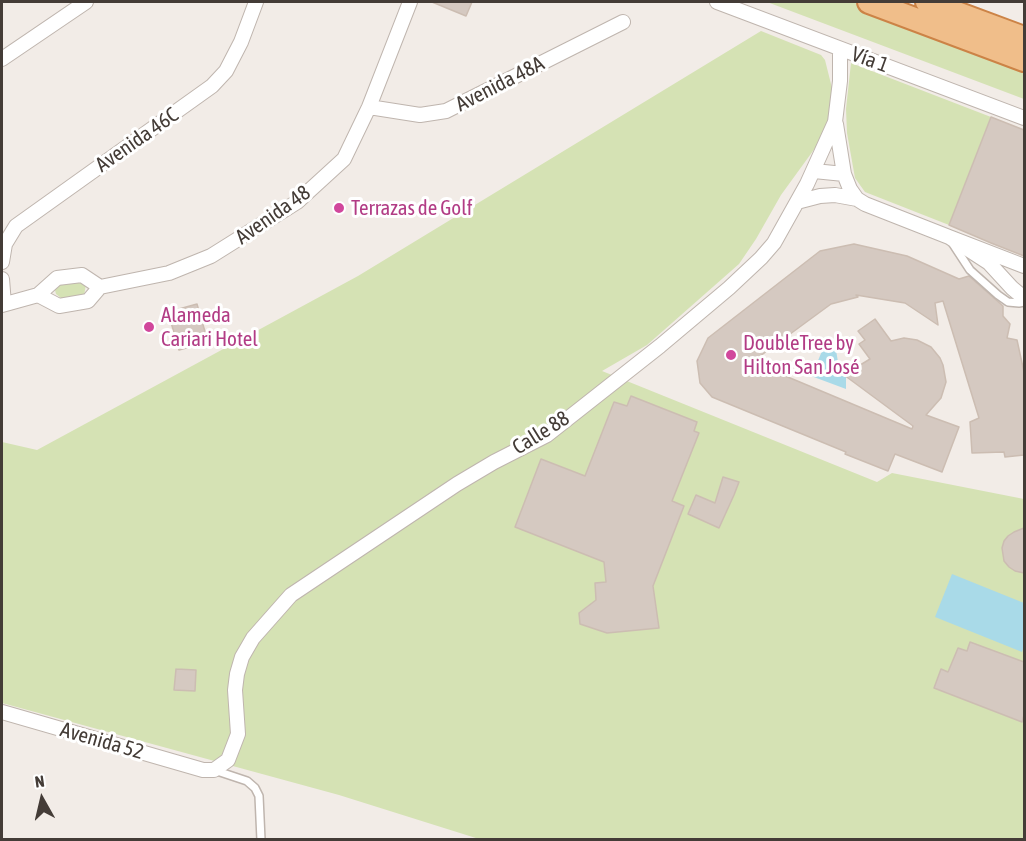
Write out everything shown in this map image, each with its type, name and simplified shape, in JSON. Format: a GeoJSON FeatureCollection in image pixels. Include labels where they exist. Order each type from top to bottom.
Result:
{"type":"FeatureCollection","features":[{"type":"Feature","properties":{"kind":"highway"},"geometry":{"type":"LineString","coordinates":[[869,2],[1024,60]]}},
{"type":"Feature","properties":{"kind":"highway"},"geometry":{"type":"LineString","coordinates":[[927,2],[1024,38]]}},
{"type":"Feature","properties":{"kind":"street"},"geometry":{"type":"LineString","coordinates":[[2,59],[87,2]]}},
{"type":"Feature","properties":{"kind":"street","name":"Avenida 46C"},"geometry":{"type":"LineString","coordinates":[[2,262],[5,244],[16,226],[212,86],[226,71],[241,42],[256,2]]}},
{"type":"Feature","properties":{"kind":"street","name":"Avenida 48"},"geometry":{"type":"LineString","coordinates":[[38,295],[59,306],[88,301],[100,287],[169,273],[211,256],[297,202],[344,159],[369,107],[410,2]]}},
{"type":"Feature","properties":{"kind":"street","name":"Vía 1"},"geometry":{"type":"LineString","coordinates":[[717,2],[1024,118]]}},
{"type":"Feature","properties":{"kind":"street","name":"Avenida 48A"},"geometry":{"type":"LineString","coordinates":[[369,107],[420,115],[446,111],[624,22]]}},
{"type":"Feature","properties":{"kind":"street","name":"Calle 88"},"geometry":{"type":"LineString","coordinates":[[209,770],[228,760],[238,734],[235,690],[242,657],[253,638],[291,596],[457,484],[494,462],[548,435],[660,346],[761,258],[774,243],[814,171],[835,122],[840,81],[840,49]]}},
{"type":"Feature","properties":{"kind":"street"},"geometry":{"type":"LineString","coordinates":[[835,122],[844,174],[857,199]]}},
{"type":"Feature","properties":{"kind":"street"},"geometry":{"type":"LineString","coordinates":[[814,171],[844,174]]}},
{"type":"Feature","properties":{"kind":"street"},"geometry":{"type":"LineString","coordinates":[[797,202],[835,195],[857,199],[1024,266]]}},
{"type":"Feature","properties":{"kind":"street"},"geometry":{"type":"LineString","coordinates":[[949,237],[990,263],[1024,300]]}},
{"type":"Feature","properties":{"kind":"street"},"geometry":{"type":"LineString","coordinates":[[2,279],[2,305],[38,295],[57,278],[82,275],[100,287]]}},
{"type":"Feature","properties":{"kind":"street","name":"Avenida 52"},"geometry":{"type":"LineString","coordinates":[[2,712],[209,770]]}},
{"type":"Feature","properties":{"kind":"lane"},"geometry":{"type":"LineString","coordinates":[[209,770],[247,781],[255,788],[259,796],[261,840]]}},
{"type":"Feature","properties":{"kind":"green space"},"geometry":{"type":"Polygon","coordinates":[[[767,2],[853,2],[1024,67],[1024,99],[767,2]]]}},
{"type":"Feature","properties":{"kind":"green space"},"geometry":{"type":"Polygon","coordinates":[[[761,31],[821,55],[825,60],[832,88],[830,120],[818,144],[781,195],[739,264],[647,345],[602,371],[877,482],[892,473],[1024,499],[1024,839],[479,839],[339,795],[2,703],[2,442],[37,450],[358,276],[761,31]]]}},
{"type":"Feature","properties":{"kind":"green space"},"geometry":{"type":"Polygon","coordinates":[[[851,63],[991,117],[949,225],[865,192],[855,178],[847,133],[846,109],[851,63]]]}},
{"type":"Feature","properties":{"kind":"green space"},"geometry":{"type":"Polygon","coordinates":[[[79,280],[86,284],[84,296],[65,300],[56,294],[58,284],[79,280]]]}},
{"type":"Feature","properties":{"kind":"water"},"geometry":{"type":"Polygon","coordinates":[[[836,350],[839,368],[848,372],[846,389],[803,373],[805,364],[817,363],[822,351],[836,350]]]}},
{"type":"Feature","properties":{"kind":"water"},"geometry":{"type":"Polygon","coordinates":[[[952,574],[1024,603],[1022,652],[935,617],[952,574]]]}},
{"type":"Feature","properties":{"kind":"building"},"geometry":{"type":"Polygon","coordinates":[[[432,2],[472,2],[466,16],[432,2]]]}},
{"type":"Feature","properties":{"kind":"building"},"geometry":{"type":"Polygon","coordinates":[[[991,117],[1024,130],[1024,256],[949,225],[991,117]]]}},
{"type":"Feature","properties":{"kind":"building","name":"DoubleTree by Hilton San José"},"geometry":{"type":"Polygon","coordinates":[[[854,244],[907,256],[959,279],[969,276],[1003,306],[1003,316],[1010,324],[1007,338],[1017,340],[1024,372],[1024,455],[1005,457],[1004,452],[972,453],[970,422],[979,418],[943,301],[935,303],[938,325],[905,303],[856,295],[858,297],[831,304],[752,362],[912,429],[913,426],[844,375],[870,359],[859,344],[865,340],[858,331],[875,319],[891,341],[904,338],[917,340],[931,347],[943,365],[946,382],[941,398],[926,415],[959,427],[942,472],[895,454],[888,471],[712,397],[700,383],[697,361],[708,338],[820,251],[854,244]]]}},
{"type":"Feature","properties":{"kind":"building"},"geometry":{"type":"Polygon","coordinates":[[[197,304],[208,342],[179,350],[168,312],[197,304]]]}},
{"type":"Feature","properties":{"kind":"building"},"geometry":{"type":"Polygon","coordinates":[[[631,396],[697,422],[694,431],[699,433],[672,501],[684,506],[653,586],[659,628],[607,633],[580,624],[579,613],[596,600],[595,583],[606,582],[604,562],[515,527],[541,459],[585,476],[614,402],[627,406],[631,396]]]}},
{"type":"Feature","properties":{"kind":"building"},"geometry":{"type":"Polygon","coordinates":[[[723,477],[739,482],[719,528],[688,514],[696,495],[715,503],[723,477]]]}},
{"type":"Feature","properties":{"kind":"building"},"geometry":{"type":"Polygon","coordinates":[[[1024,528],[1024,573],[1009,567],[1004,561],[1002,548],[1008,536],[1024,528]]]}},
{"type":"Feature","properties":{"kind":"building"},"geometry":{"type":"Polygon","coordinates":[[[970,642],[1024,662],[1022,722],[934,688],[941,669],[948,672],[958,648],[967,651],[970,642]]]}},
{"type":"Feature","properties":{"kind":"building"},"geometry":{"type":"Polygon","coordinates":[[[176,669],[196,670],[195,691],[174,690],[176,669]]]}},
{"type":"Feature","properties":{"kind":"place","name":"Terrazas de Golf"},"geometry":{"type":"Point","coordinates":[339,208]}},
{"type":"Feature","properties":{"kind":"place","name":"Alameda Cariari Hotel"},"geometry":{"type":"Point","coordinates":[149,327]}},
{"type":"Feature","properties":{"kind":"place","name":"DoubleTree by Hilton San José"},"geometry":{"type":"Point","coordinates":[731,355]}}]}
